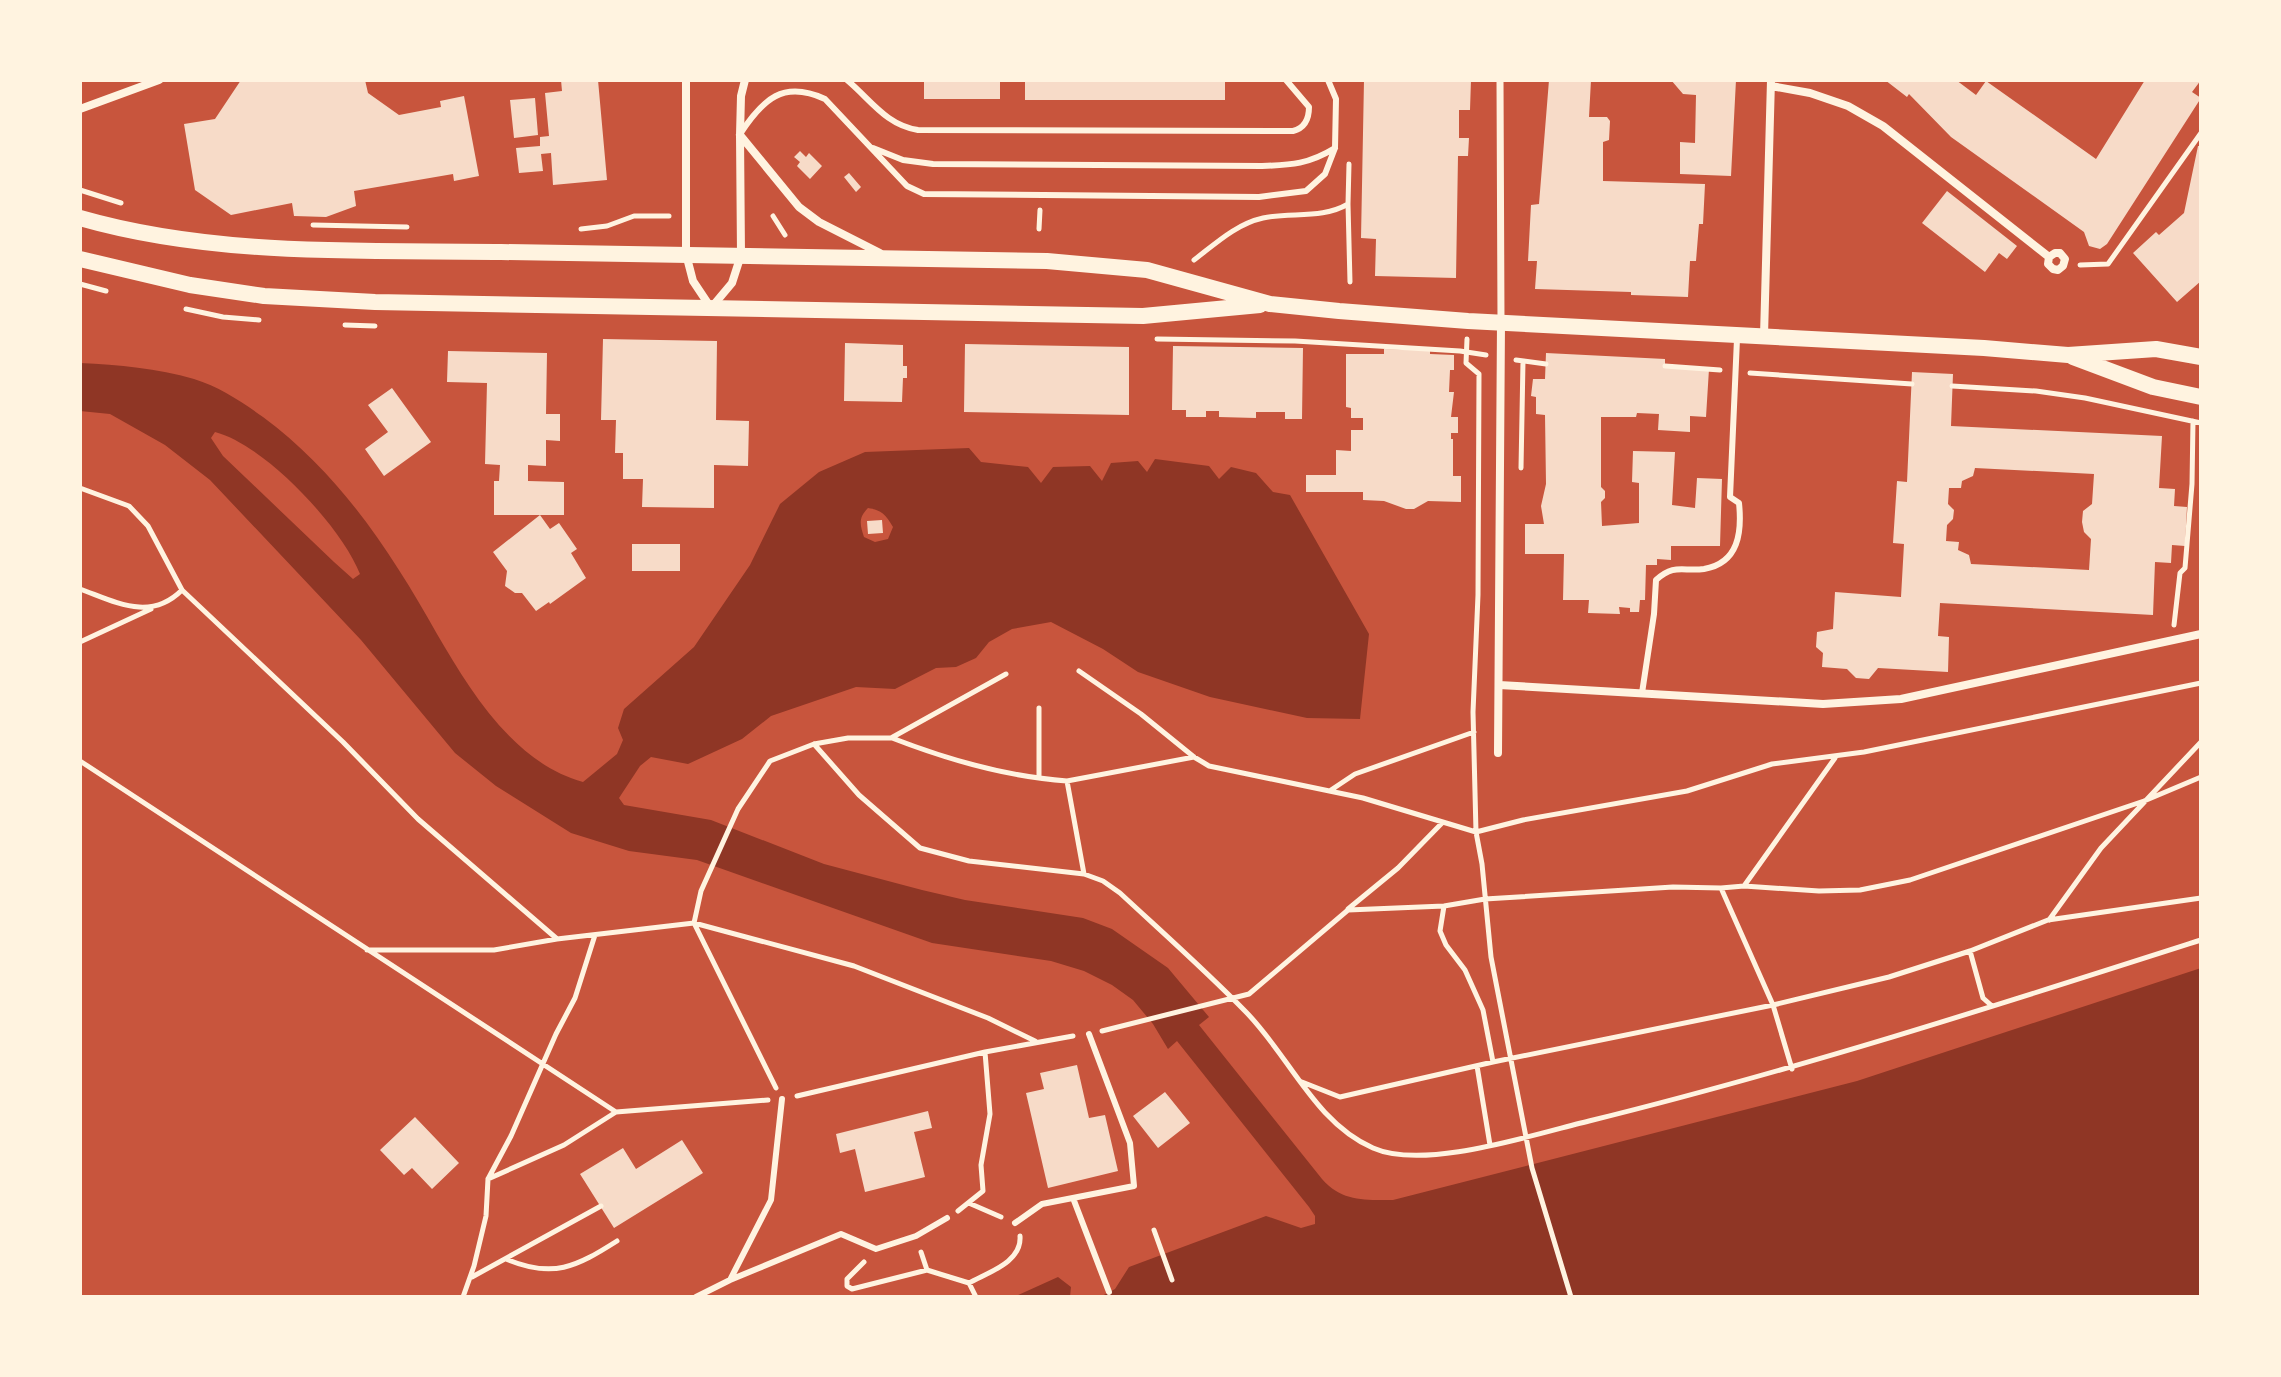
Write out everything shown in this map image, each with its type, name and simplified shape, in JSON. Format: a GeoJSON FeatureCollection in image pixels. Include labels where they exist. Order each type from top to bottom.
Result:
{"type":"FeatureCollection","features":[{"type":"Feature","properties":{"kind":"main road"},"geometry":{"type":"LineString","coordinates":[[80,218],[152,235],[251,246],[888,257],[1097,264],[1147,270],[1270,304],[1468,321],[2068,355],[2156,349],[2201,357]]}},
{"type":"Feature","properties":{"kind":"main road"},"geometry":{"type":"LineString","coordinates":[[80,259],[190,285],[264,296],[375,302],[1143,316],[1270,304]]}},
{"type":"Feature","properties":{"kind":"main road"},"geometry":{"type":"LineString","coordinates":[[2068,355],[2153,387],[2201,397]]}},
{"type":"Feature","properties":{"kind":"street"},"geometry":{"type":"LineString","coordinates":[[80,109],[159,80]]}},
{"type":"Feature","properties":{"kind":"street"},"geometry":{"type":"LineString","coordinates":[[686,80],[686,254],[693,281],[711,308],[732,283],[741,255],[740,135],[741,96],[745,80]]}},
{"type":"Feature","properties":{"kind":"street"},"geometry":{"type":"LineString","coordinates":[[1498,753],[1500,80]]}},
{"type":"Feature","properties":{"kind":"street"},"geometry":{"type":"LineString","coordinates":[[1764,336],[1771,83],[1848,106],[1883,126],[2049,257],[2048,264],[2053,269],[2063,266]]}},
{"type":"Feature","properties":{"kind":"street"},"geometry":{"type":"LineString","coordinates":[[740,135],[799,207],[819,222],[888,257]]}},
{"type":"Feature","properties":{"kind":"street"},"geometry":{"type":"LineString","coordinates":[[1499,685],[1823,704],[1901,699],[2201,634]]}},
{"type":"Feature","properties":{"kind":"lane"},"geometry":{"type":"LineString","coordinates":[[847,80],[886,118],[902,127],[918,130],[1293,131],[1307,120],[1309,107],[1286,80]]}},
{"type":"Feature","properties":{"kind":"lane"},"geometry":{"type":"LineString","coordinates":[[740,135],[755,112],[773,98],[788,91],[807,91],[825,99],[907,186],[924,194],[1259,197],[1306,191],[1325,174],[1335,148],[1336,99],[1328,80]]}},
{"type":"Feature","properties":{"kind":"lane"},"geometry":{"type":"LineString","coordinates":[[871,147],[903,160],[933,164],[1246,166],[1303,163],[1335,148]]}},
{"type":"Feature","properties":{"kind":"lane"},"geometry":{"type":"LineString","coordinates":[[1219,310],[1229,293]]}},
{"type":"Feature","properties":{"kind":"lane"},"geometry":{"type":"LineString","coordinates":[[1642,693],[1656,580],[1680,567],[1704,569],[1724,561],[1739,539],[1739,503],[1730,497],[1737,335]]}},
{"type":"Feature","properties":{"kind":"lane"},"geometry":{"type":"LineString","coordinates":[[1015,1223],[1042,1204],[1134,1186],[1130,1143],[1089,1034]]}},
{"type":"Feature","properties":{"kind":"lane"},"geometry":{"type":"LineString","coordinates":[[730,1280],[771,1200],[782,1099]]}},
{"type":"Feature","properties":{"kind":"lane"},"geometry":{"type":"LineString","coordinates":[[1073,1198],[1109,1292]]}},
{"type":"Feature","properties":{"kind":"lane"},"geometry":{"type":"LineString","coordinates":[[696,1297],[841,1234],[876,1249],[916,1236],[947,1218]]}},
{"type":"Feature","properties":{"kind":"path"},"geometry":{"type":"LineString","coordinates":[[2063,266],[2108,264],[2201,133]]}},
{"type":"Feature","properties":{"kind":"path"},"geometry":{"type":"LineString","coordinates":[[80,190],[129,205]]}},
{"type":"Feature","properties":{"kind":"path"},"geometry":{"type":"LineString","coordinates":[[1348,204],[1350,282]]}},
{"type":"Feature","properties":{"kind":"path"},"geometry":{"type":"LineString","coordinates":[[574,229],[607,226],[634,216],[686,216]]}},
{"type":"Feature","properties":{"kind":"path"},"geometry":{"type":"LineString","coordinates":[[773,216],[787,238]]}},
{"type":"Feature","properties":{"kind":"path"},"geometry":{"type":"LineString","coordinates":[[308,225],[421,227]]}},
{"type":"Feature","properties":{"kind":"path"},"geometry":{"type":"LineString","coordinates":[[1468,321],[1466,363],[1479,374],[1474,732],[1476,832],[1497,990],[1532,1168],[1571,1297]]}},
{"type":"Feature","properties":{"kind":"path"},"geometry":{"type":"LineString","coordinates":[[1521,469],[1523,361]]}},
{"type":"Feature","properties":{"kind":"path"},"geometry":{"type":"LineString","coordinates":[[1665,366],[1723,371]]}},
{"type":"Feature","properties":{"kind":"path"},"geometry":{"type":"LineString","coordinates":[[1738,372],[1912,384]]}},
{"type":"Feature","properties":{"kind":"path"},"geometry":{"type":"LineString","coordinates":[[1952,386],[2036,391],[2085,398],[2201,423]]}},
{"type":"Feature","properties":{"kind":"path"},"geometry":{"type":"LineString","coordinates":[[2160,631],[2174,626],[2180,573],[2185,568],[2192,484],[2193,421]]}},
{"type":"Feature","properties":{"kind":"path"},"geometry":{"type":"LineString","coordinates":[[80,488],[129,506],[148,526],[182,590],[343,742],[418,819],[557,939]]}},
{"type":"Feature","properties":{"kind":"path"},"geometry":{"type":"LineString","coordinates":[[80,589],[127,606],[153,608]]}},
{"type":"Feature","properties":{"kind":"path"},"geometry":{"type":"LineString","coordinates":[[80,642],[172,600],[182,590]]}},
{"type":"Feature","properties":{"kind":"path"},"geometry":{"type":"LineString","coordinates":[[1079,671],[1209,766],[1363,798],[1476,832],[1523,820],[1687,791],[1772,764],[1836,757],[2201,683]]}},
{"type":"Feature","properties":{"kind":"path"},"geometry":{"type":"LineString","coordinates":[[891,738],[1006,674]]}},
{"type":"Feature","properties":{"kind":"path"},"geometry":{"type":"LineString","coordinates":[[1039,708],[1039,777]]}},
{"type":"Feature","properties":{"kind":"path"},"geometry":{"type":"LineString","coordinates":[[1330,791],[1355,774],[1474,732]]}},
{"type":"Feature","properties":{"kind":"path"},"geometry":{"type":"LineString","coordinates":[[782,1099],[694,923],[701,891],[738,809],[770,761],[814,744],[848,738],[891,738],[935,755],[1067,781],[1194,757]]}},
{"type":"Feature","properties":{"kind":"path"},"geometry":{"type":"LineString","coordinates":[[2048,920],[2101,848],[2201,742]]}},
{"type":"Feature","properties":{"kind":"path"},"geometry":{"type":"LineString","coordinates":[[814,744],[859,795],[920,848],[969,861],[1084,874],[1103,881],[1120,893],[1247,1013],[1328,1117],[1351,1137],[1396,1156],[1426,1156],[1490,1145],[1792,1069],[2201,940]]}},
{"type":"Feature","properties":{"kind":"path"},"geometry":{"type":"LineString","coordinates":[[1744,886],[1836,757]]}},
{"type":"Feature","properties":{"kind":"path"},"geometry":{"type":"LineString","coordinates":[[80,761],[616,1112]]}},
{"type":"Feature","properties":{"kind":"path"},"geometry":{"type":"LineString","coordinates":[[1348,910],[1444,906],[1485,899],[1657,887],[1860,890],[1910,880],[2144,801],[2201,777]]}},
{"type":"Feature","properties":{"kind":"path"},"geometry":{"type":"LineString","coordinates":[[1067,781],[1084,874]]}},
{"type":"Feature","properties":{"kind":"path"},"geometry":{"type":"LineString","coordinates":[[488,1179],[564,1145],[616,1112],[782,1099],[985,1052],[1089,1034],[1249,994],[1398,868],[1442,823]]}},
{"type":"Feature","properties":{"kind":"path"},"geometry":{"type":"LineString","coordinates":[[1721,888],[1773,1005],[1792,1069]]}},
{"type":"Feature","properties":{"kind":"path"},"geometry":{"type":"LineString","coordinates":[[1301,1082],[1340,1097],[1493,1062],[1773,1005],[1889,977],[1970,951],[2048,920],[2201,898]]}},
{"type":"Feature","properties":{"kind":"path"},"geometry":{"type":"LineString","coordinates":[[1444,906],[1440,931],[1446,945],[1465,970],[1483,1010],[1493,1062]]}},
{"type":"Feature","properties":{"kind":"path"},"geometry":{"type":"LineString","coordinates":[[367,950],[494,950],[557,939],[694,923],[854,966],[988,1018],[1036,1042]]}},
{"type":"Feature","properties":{"kind":"path"},"geometry":{"type":"LineString","coordinates":[[463,1297],[486,1216],[488,1179],[575,998],[595,935]]}},
{"type":"Feature","properties":{"kind":"path"},"geometry":{"type":"LineString","coordinates":[[1970,951],[1983,998],[1992,1007]]}},
{"type":"Feature","properties":{"kind":"path"},"geometry":{"type":"LineString","coordinates":[[947,1218],[971,1204],[983,1191],[981,1165],[990,1114],[985,1052]]}},
{"type":"Feature","properties":{"kind":"path"},"geometry":{"type":"LineString","coordinates":[[1477,1066],[1490,1145]]}},
{"type":"Feature","properties":{"kind":"path"},"geometry":{"type":"LineString","coordinates":[[969,1283],[1013,1258],[1021,1247],[1015,1223],[971,1204]]}},
{"type":"Feature","properties":{"kind":"path"},"geometry":{"type":"LineString","coordinates":[[470,1278],[601,1206]]}},
{"type":"Feature","properties":{"kind":"path"},"geometry":{"type":"LineString","coordinates":[[1154,1230],[1172,1280]]}},
{"type":"Feature","properties":{"kind":"path"},"geometry":{"type":"LineString","coordinates":[[505,1259],[544,1271],[563,1269],[590,1258],[617,1241]]}},
{"type":"Feature","properties":{"kind":"path"},"geometry":{"type":"LineString","coordinates":[[876,1249],[847,1279],[847,1286],[852,1289],[927,1270],[969,1283],[976,1297]]}},
{"type":"Feature","properties":{"kind":"shaded area"},"geometry":{"type":"Polygon","coordinates":[[[80,363],[138,368],[194,379],[239,400],[263,417],[316,463],[362,516],[464,679],[497,723],[536,759],[558,773],[583,782],[617,754],[623,740],[618,728],[624,709],[694,647],[750,565],[780,504],[819,472],[865,452],[969,448],[981,462],[1028,467],[1041,483],[1053,467],[1090,466],[1102,481],[1111,463],[1138,461],[1147,472],[1155,459],[1209,466],[1219,479],[1231,467],[1256,473],[1273,492],[1290,495],[1369,634],[1360,719],[1307,718],[1210,697],[1138,672],[1103,649],[1051,622],[1012,629],[989,642],[976,658],[956,667],[936,668],[895,689],[856,687],[771,716],[742,739],[688,764],[651,757],[640,766],[619,798],[624,805],[711,820],[824,864],[965,900],[1083,918],[1112,929],[1168,968],[1209,1017],[1199,1025],[1322,1179],[1346,1196],[1364,1199],[1393,1200],[1857,1081],[2201,968],[2201,1297],[1100,1297],[1115,1289],[1129,1267],[1266,1216],[1301,1228],[1315,1224],[1315,1216],[1309,1207],[1177,1041],[1168,1049],[1133,1000],[1084,971],[1051,961],[932,943],[697,860],[629,851],[571,833],[496,786],[455,753],[361,640],[210,480],[165,445],[110,414],[80,411],[80,363]],[[215,432],[211,438],[223,456],[353,579],[360,574],[336,533],[299,490],[256,453],[215,432]],[[868,508],[861,522],[864,537],[875,542],[888,539],[893,527],[886,516],[868,508]]]}},
{"type":"Feature","properties":{"kind":"shaded area"},"geometry":{"type":"Polygon","coordinates":[[[1058,1277],[1071,1287],[1070,1297],[1014,1297],[1058,1277]]]}},
{"type":"Feature","properties":{"kind":"building"},"geometry":{"type":"Polygon","coordinates":[[[241,80],[365,80],[368,93],[399,115],[441,107],[440,101],[464,96],[479,176],[454,181],[453,174],[354,191],[356,206],[326,217],[294,216],[292,203],[231,215],[195,190],[184,124],[215,119],[241,80]]]}},
{"type":"Feature","properties":{"kind":"building"},"geometry":{"type":"Polygon","coordinates":[[[561,80],[598,80],[607,180],[553,185],[551,153],[541,154],[543,171],[519,173],[516,148],[540,146],[540,137],[549,136],[545,93],[562,91],[561,80]]]}},
{"type":"Feature","properties":{"kind":"building"},"geometry":{"type":"Polygon","coordinates":[[[924,80],[1000,80],[1000,99],[924,99],[924,80]]]}},
{"type":"Feature","properties":{"kind":"building"},"geometry":{"type":"Polygon","coordinates":[[[1025,80],[1225,80],[1225,100],[1025,100],[1025,80]]]}},
{"type":"Feature","properties":{"kind":"building"},"geometry":{"type":"Polygon","coordinates":[[[1364,80],[1471,80],[1470,110],[1459,110],[1459,138],[1469,138],[1468,156],[1458,156],[1456,278],[1375,276],[1376,239],[1361,238],[1364,80]]]}},
{"type":"Feature","properties":{"kind":"building"},"geometry":{"type":"Polygon","coordinates":[[[1549,80],[1591,80],[1589,117],[1607,117],[1610,121],[1609,140],[1603,142],[1603,181],[1705,184],[1703,224],[1699,224],[1696,261],[1690,261],[1688,297],[1535,289],[1537,261],[1528,261],[1531,205],[1539,204],[1549,80]]]}},
{"type":"Feature","properties":{"kind":"building"},"geometry":{"type":"Polygon","coordinates":[[[1671,80],[1736,80],[1731,176],[1680,174],[1680,142],[1695,143],[1696,95],[1683,94],[1671,80]]]}},
{"type":"Feature","properties":{"kind":"building"},"geometry":{"type":"Polygon","coordinates":[[[1885,80],[1956,80],[1976,95],[1986,81],[2096,159],[2145,80],[2201,80],[2192,92],[2201,98],[2107,244],[2100,249],[2089,246],[2084,232],[1951,137],[1909,94],[1907,97],[1885,80]]]}},
{"type":"Feature","properties":{"kind":"building"},"geometry":{"type":"Polygon","coordinates":[[[535,98],[538,135],[514,138],[510,100],[535,98]]]}},
{"type":"Feature","properties":{"kind":"building"},"geometry":{"type":"Polygon","coordinates":[[[2198,146],[2201,146],[2201,281],[2177,302],[2133,253],[2184,213],[2198,146]]]}},
{"type":"Feature","properties":{"kind":"building"},"geometry":{"type":"Polygon","coordinates":[[[800,151],[806,157],[809,153],[822,166],[810,179],[797,166],[800,162],[794,157],[800,151]]]}},
{"type":"Feature","properties":{"kind":"building"},"geometry":{"type":"Polygon","coordinates":[[[849,173],[861,187],[856,192],[844,177],[849,173]]]}},
{"type":"Feature","properties":{"kind":"building"},"geometry":{"type":"Polygon","coordinates":[[[1947,191],[2017,246],[2007,259],[1999,253],[1985,272],[1922,223],[1947,191]]]}},
{"type":"Feature","properties":{"kind":"building"},"geometry":{"type":"Polygon","coordinates":[[[603,339],[717,341],[716,420],[749,421],[748,466],[714,465],[714,508],[642,507],[643,479],[623,479],[623,453],[615,453],[616,420],[601,420],[603,339]]]}},
{"type":"Feature","properties":{"kind":"building"},"geometry":{"type":"Polygon","coordinates":[[[845,343],[903,345],[903,366],[907,366],[907,378],[903,378],[902,402],[844,401],[845,343]]]}},
{"type":"Feature","properties":{"kind":"building"},"geometry":{"type":"Polygon","coordinates":[[[965,344],[1129,347],[1129,415],[964,412],[965,344]]]}},
{"type":"Feature","properties":{"kind":"building"},"geometry":{"type":"Polygon","coordinates":[[[1173,346],[1303,348],[1302,419],[1285,419],[1285,412],[1256,412],[1256,418],[1219,417],[1219,411],[1206,411],[1206,417],[1186,417],[1186,410],[1172,410],[1173,346]]]}},
{"type":"Feature","properties":{"kind":"building"},"geometry":{"type":"Polygon","coordinates":[[[1384,349],[1430,350],[1430,354],[1454,355],[1449,392],[1454,392],[1451,417],[1458,417],[1458,433],[1451,433],[1451,439],[1453,476],[1461,476],[1461,502],[1428,501],[1414,509],[1406,509],[1384,501],[1363,500],[1363,492],[1306,492],[1306,475],[1336,475],[1336,450],[1351,451],[1351,430],[1363,430],[1363,418],[1351,418],[1351,408],[1346,407],[1346,354],[1384,354],[1384,349]]]}},
{"type":"Feature","properties":{"kind":"building"},"geometry":{"type":"Polygon","coordinates":[[[448,351],[547,353],[546,414],[560,414],[560,441],[546,440],[546,466],[528,465],[528,481],[564,482],[564,515],[494,515],[494,481],[499,481],[500,465],[485,464],[487,383],[447,382],[448,351]]]}},
{"type":"Feature","properties":{"kind":"building"},"geometry":{"type":"Polygon","coordinates":[[[1546,353],[1665,359],[1665,366],[1709,369],[1706,417],[1690,416],[1690,432],[1658,430],[1659,414],[1601,417],[1601,487],[1605,491],[1601,502],[1602,526],[1639,523],[1639,483],[1632,482],[1633,451],[1675,452],[1672,505],[1695,508],[1697,478],[1722,479],[1720,546],[1671,546],[1671,560],[1657,559],[1657,565],[1646,565],[1645,600],[1640,600],[1639,612],[1619,607],[1620,614],[1588,613],[1589,600],[1563,600],[1564,554],[1525,554],[1525,524],[1544,524],[1541,506],[1546,484],[1545,415],[1536,414],[1536,397],[1531,396],[1533,379],[1545,379],[1546,353]]]}},
{"type":"Feature","properties":{"kind":"building"},"geometry":{"type":"Polygon","coordinates":[[[1912,372],[1953,374],[1951,426],[2162,436],[2159,488],[2175,489],[2174,506],[2187,507],[2185,546],[2172,545],[2171,563],[2155,562],[2153,615],[1940,603],[1938,636],[1949,637],[1948,672],[1878,668],[1869,679],[1856,678],[1847,669],[1822,667],[1823,653],[1816,647],[1817,632],[1833,629],[1835,592],[1901,597],[1904,544],[1893,543],[1897,481],[1907,482],[1912,372]],[[1975,468],[1973,476],[1962,481],[1961,488],[1949,488],[1948,504],[1954,510],[1953,519],[1947,525],[1946,541],[1959,542],[1958,550],[1969,555],[1971,564],[2089,570],[2091,539],[2084,532],[2082,522],[2083,511],[2092,504],[2094,474],[1975,468]]]}},
{"type":"Feature","properties":{"kind":"building"},"geometry":{"type":"Polygon","coordinates":[[[392,388],[431,442],[384,476],[365,449],[388,432],[368,405],[392,388]]]}},
{"type":"Feature","properties":{"kind":"building"},"geometry":{"type":"Polygon","coordinates":[[[540,515],[550,529],[559,523],[577,549],[571,553],[586,578],[536,611],[522,593],[515,593],[505,586],[507,571],[493,552],[540,515]]]}},
{"type":"Feature","properties":{"kind":"building"},"geometry":{"type":"Polygon","coordinates":[[[882,520],[883,533],[868,534],[867,521],[882,520]]]}},
{"type":"Feature","properties":{"kind":"building"},"geometry":{"type":"Polygon","coordinates":[[[632,544],[680,544],[680,571],[632,571],[632,544]]]}},
{"type":"Feature","properties":{"kind":"building"},"geometry":{"type":"Polygon","coordinates":[[[1077,1065],[1089,1118],[1105,1115],[1118,1171],[1048,1188],[1026,1093],[1044,1089],[1040,1073],[1077,1065]]]}},
{"type":"Feature","properties":{"kind":"building"},"geometry":{"type":"Polygon","coordinates":[[[1165,1092],[1190,1123],[1158,1148],[1133,1116],[1165,1092]]]}},
{"type":"Feature","properties":{"kind":"building"},"geometry":{"type":"Polygon","coordinates":[[[928,1111],[932,1128],[914,1132],[925,1177],[865,1192],[855,1149],[840,1153],[836,1134],[928,1111]]]}},
{"type":"Feature","properties":{"kind":"building"},"geometry":{"type":"Polygon","coordinates":[[[415,1117],[459,1163],[432,1189],[412,1168],[404,1175],[380,1150],[415,1117]]]}},
{"type":"Feature","properties":{"kind":"building"},"geometry":{"type":"Polygon","coordinates":[[[682,1140],[703,1173],[614,1228],[580,1174],[623,1148],[636,1169],[682,1140]]]}}]}
